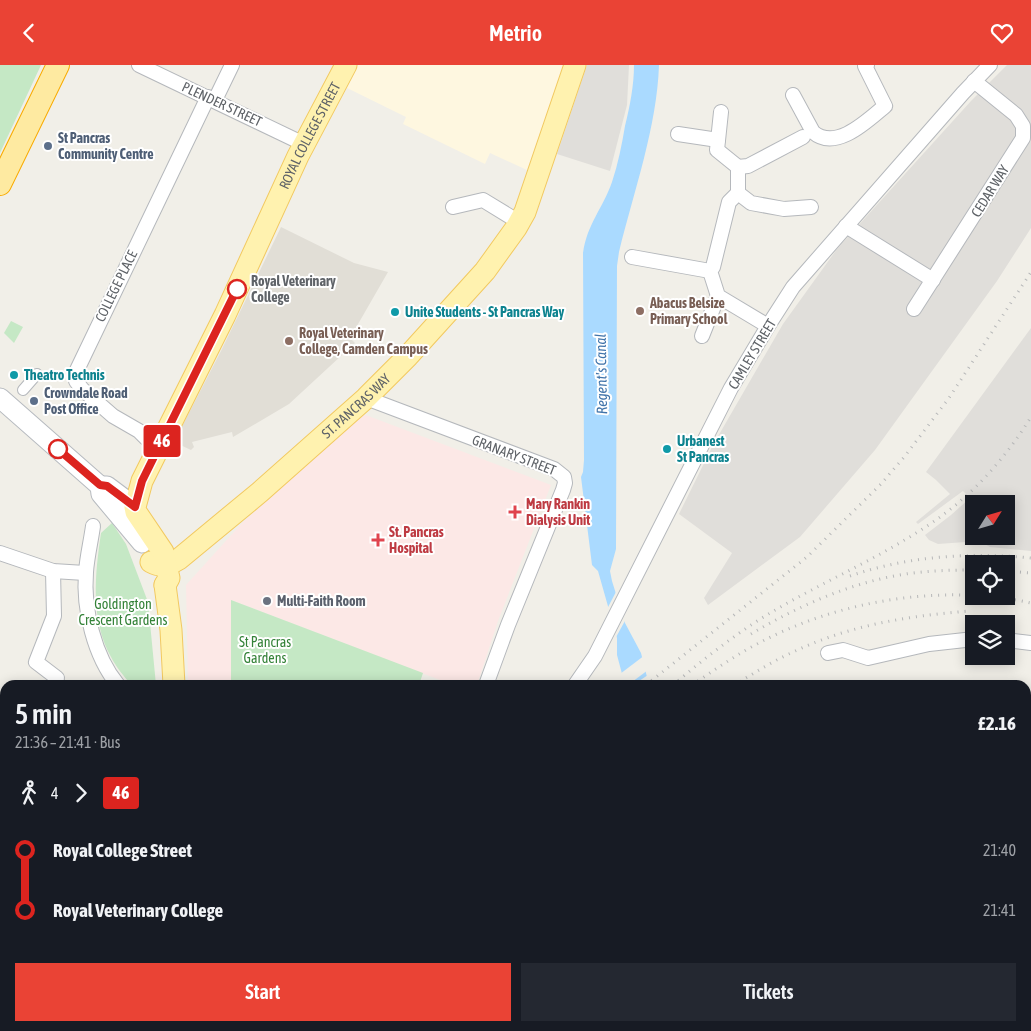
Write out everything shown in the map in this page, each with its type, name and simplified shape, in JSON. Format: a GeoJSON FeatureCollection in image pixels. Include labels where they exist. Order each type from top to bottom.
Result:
{"type":"FeatureCollection","features":[{"type":"Feature","properties":{"kind":"highway"},"geometry":{"type":"LineString","coordinates":[[0,184],[58,65]]}},
{"type":"Feature","properties":{"kind":"main road","name":"ROYAL COLLEGE STREET"},"geometry":{"type":"LineString","coordinates":[[137,513],[142,481],[224,315],[304,144],[346,65]]}},
{"type":"Feature","properties":{"kind":"main road","name":"ST. PANCRAS WAY"},"geometry":{"type":"LineString","coordinates":[[161,571],[192,550],[366,398],[408,356],[474,284],[497,255],[525,212],[575,65]]}},
{"type":"Feature","properties":{"kind":"main road"},"geometry":{"type":"LineString","coordinates":[[0,398],[100,485],[107,486],[137,513],[163,551],[161,571],[171,630],[174,680]]}},
{"type":"Feature","properties":{"kind":"main road"},"geometry":{"type":"LineString","coordinates":[[100,485],[101,494],[142,543],[161,571]]}},
{"type":"Feature","properties":{"kind":"main road"},"geometry":{"type":"LineString","coordinates":[[137,513],[142,543]]}},
{"type":"Feature","properties":{"kind":"street","name":"PLENDER STREET"},"geometry":{"type":"LineString","coordinates":[[139,65],[162,70],[211,98],[304,144]]}},
{"type":"Feature","properties":{"kind":"street","name":"COLLEGE PLACE"},"geometry":{"type":"LineString","coordinates":[[160,445],[113,416],[88,396],[76,381],[77,370],[211,98],[232,65]]}},
{"type":"Feature","properties":{"kind":"street"},"geometry":{"type":"LineString","coordinates":[[721,112],[717,149],[738,167],[748,167],[808,134],[836,139],[859,128],[885,106],[865,66],[867,65]]}},
{"type":"Feature","properties":{"kind":"street","name":"CAMLEY STREET"},"geometry":{"type":"LineString","coordinates":[[579,680],[606,634],[731,388],[793,287],[990,65]]}},
{"type":"Feature","properties":{"kind":"street","name":"CEDAR WAY"},"geometry":{"type":"LineString","coordinates":[[914,309],[1023,138],[1023,126],[1016,115],[974,81]]}},
{"type":"Feature","properties":{"kind":"street"},"geometry":{"type":"LineString","coordinates":[[793,95],[808,134]]}},
{"type":"Feature","properties":{"kind":"street"},"geometry":{"type":"LineString","coordinates":[[678,134],[718,141]]}},
{"type":"Feature","properties":{"kind":"street"},"geometry":{"type":"LineString","coordinates":[[710,271],[713,267],[730,202],[738,193],[738,167]]}},
{"type":"Feature","properties":{"kind":"street"},"geometry":{"type":"LineString","coordinates":[[738,193],[751,203],[784,209],[811,207]]}},
{"type":"Feature","properties":{"kind":"street"},"geometry":{"type":"LineString","coordinates":[[453,207],[483,200],[519,222]]}},
{"type":"Feature","properties":{"kind":"street"},"geometry":{"type":"LineString","coordinates":[[846,226],[933,280]]}},
{"type":"Feature","properties":{"kind":"street"},"geometry":{"type":"LineString","coordinates":[[632,257],[710,271]]}},
{"type":"Feature","properties":{"kind":"street"},"geometry":{"type":"LineString","coordinates":[[702,336],[718,296],[710,271]]}},
{"type":"Feature","properties":{"kind":"street"},"geometry":{"type":"LineString","coordinates":[[718,296],[768,326]]}},
{"type":"Feature","properties":{"kind":"street"},"geometry":{"type":"LineString","coordinates":[[23,390],[38,374]]}},
{"type":"Feature","properties":{"kind":"street","name":"GRANARY STREET"},"geometry":{"type":"LineString","coordinates":[[366,398],[554,469],[564,477],[563,490],[488,680]]}},
{"type":"Feature","properties":{"kind":"street"},"geometry":{"type":"LineString","coordinates":[[93,526],[85,573],[88,619],[111,680]]}},
{"type":"Feature","properties":{"kind":"street"},"geometry":{"type":"LineString","coordinates":[[0,553],[54,571],[85,573]]}},
{"type":"Feature","properties":{"kind":"street"},"geometry":{"type":"LineString","coordinates":[[54,571],[54,616],[36,661],[56,678]]}},
{"type":"Feature","properties":{"kind":"street"},"geometry":{"type":"LineString","coordinates":[[828,653],[844,650],[868,658],[929,644],[965,640]]}},
{"type":"Feature","properties":{"kind":"street"},"geometry":{"type":"LineString","coordinates":[[1015,641],[1031,643]]}},
{"type":"Feature","properties":{"kind":"shaded area"},"geometry":{"type":"Polygon","coordinates":[[[358,65],[565,65],[527,170],[490,153],[485,164],[403,124],[406,117],[347,88],[358,65]]]}},
{"type":"Feature","properties":{"kind":"shaded area"},"geometry":{"type":"Polygon","coordinates":[[[587,65],[629,65],[627,105],[610,171],[557,154],[587,65]]]}},
{"type":"Feature","properties":{"kind":"shaded area"},"geometry":{"type":"Polygon","coordinates":[[[1007,65],[1031,65],[1031,228],[997,281],[875,450],[800,537],[708,605],[704,598],[732,553],[679,514],[713,445],[783,324],[837,249],[971,101],[1007,65]]]}},
{"type":"Feature","properties":{"kind":"shaded area","name":"Royal Veterinary College, Camden Campus"},"geometry":{"type":"Polygon","coordinates":[[[281,227],[354,263],[388,272],[350,338],[355,343],[289,404],[233,437],[232,432],[192,442],[194,447],[191,450],[174,442],[221,351],[281,227]]]}},
{"type":"Feature","properties":{"kind":"shaded area"},"geometry":{"type":"Polygon","coordinates":[[[1031,328],[1031,551],[986,545],[1015,545],[1015,495],[967,495],[963,491],[918,524],[916,522],[950,494],[926,472],[1031,328]]]}},
{"type":"Feature","properties":{"kind":"shaded area","name":"St. Pancras Hospital"},"geometry":{"type":"Polygon","coordinates":[[[363,414],[551,485],[498,621],[479,680],[440,680],[231,600],[231,680],[188,680],[186,585],[243,522],[363,414]]]}},
{"type":"Feature","properties":{"kind":"shaded area"},"geometry":{"type":"Polygon","coordinates":[[[965,502],[965,542],[938,544],[929,540],[925,535],[965,502]]]}},
{"type":"Feature","properties":{"kind":"green space"},"geometry":{"type":"Polygon","coordinates":[[[0,65],[41,65],[0,153],[0,65]]]}},
{"type":"Feature","properties":{"kind":"green space"},"geometry":{"type":"Polygon","coordinates":[[[11,321],[23,327],[14,343],[4,333],[11,321]]]}},
{"type":"Feature","properties":{"kind":"green space","name":"Goldington Crescent Gardens"},"geometry":{"type":"Polygon","coordinates":[[[112,523],[126,544],[148,602],[156,680],[127,680],[113,661],[104,642],[97,612],[96,596],[101,533],[112,523]]]}},
{"type":"Feature","properties":{"kind":"green space","name":"St Pancras Gardens"},"geometry":{"type":"Polygon","coordinates":[[[231,600],[423,673],[421,680],[231,680],[231,600]]]}},
{"type":"Feature","properties":{"kind":"water","name":"Regent's Canal"},"geometry":{"type":"Polygon","coordinates":[[[634,65],[659,65],[654,112],[617,266],[616,549],[610,571],[625,623],[641,653],[648,680],[624,680],[617,655],[617,638],[598,571],[592,565],[581,477],[584,460],[583,253],[588,233],[612,182],[621,147],[634,65]]]}},
{"type":"Feature","properties":{"kind":"pier"},"geometry":{"type":"Polygon","coordinates":[[[617,590],[626,619],[615,639],[606,611],[617,590]]]}},
{"type":"Feature","properties":{"kind":"pier"},"geometry":{"type":"Polygon","coordinates":[[[645,655],[648,670],[635,680],[621,680],[620,674],[645,655]]]}},
{"type":"Feature","properties":{"kind":"pier"},"geometry":{"type":"Polygon","coordinates":[[[648,675],[651,680],[640,680],[648,675]]]}},
{"type":"Feature","properties":{"kind":"railway"},"geometry":{"type":"LineString","coordinates":[[652,680],[807,557],[881,484],[949,398],[1031,272]]}},
{"type":"Feature","properties":{"kind":"railway"},"geometry":{"type":"LineString","coordinates":[[679,680],[723,645],[763,617],[873,558],[945,513],[986,476],[1010,448],[1031,417]]}},
{"type":"Feature","properties":{"kind":"railway"},"geometry":{"type":"LineString","coordinates":[[850,576],[894,564],[939,557],[985,555],[1031,558]]}},
{"type":"Feature","properties":{"kind":"railway"},"geometry":{"type":"LineString","coordinates":[[751,634],[818,600],[871,581],[921,572],[965,570]]}},
{"type":"Feature","properties":{"kind":"railway"},"geometry":{"type":"LineString","coordinates":[[1015,572],[1031,573]]}},
{"type":"Feature","properties":{"kind":"railway"},"geometry":{"type":"LineString","coordinates":[[700,680],[740,653],[788,629],[855,607],[890,600],[961,595],[997,597],[1031,603]]}},
{"type":"Feature","properties":{"kind":"railway"},"geometry":{"type":"LineString","coordinates":[[742,680],[769,664],[813,643],[835,635],[901,619],[970,611]]}},
{"type":"Feature","properties":{"kind":"bus line","name":"46"},"geometry":{"type":"LineString","coordinates":[[58,449],[100,485],[107,486],[135,507],[142,481],[237,289]]}},
{"type":"Feature","properties":{"kind":"place","name":"St Pancras Community Centre"},"geometry":{"type":"Point","coordinates":[48,146]}},
{"type":"Feature","properties":{"kind":"place","name":"Royal Veterinary College"},"geometry":{"type":"Point","coordinates":[237,289]}},
{"type":"Feature","properties":{"kind":"place","name":"Abacus Belsize Primary School"},"geometry":{"type":"Point","coordinates":[640,311]}},
{"type":"Feature","properties":{"kind":"place","name":"Unite Students - St Pancras Way"},"geometry":{"type":"Point","coordinates":[395,312]}},
{"type":"Feature","properties":{"kind":"place","name":"Royal Veterinary College, Camden Campus"},"geometry":{"type":"Point","coordinates":[289,341]}},
{"type":"Feature","properties":{"kind":"place","name":"Theatro Technis"},"geometry":{"type":"Point","coordinates":[14,375]}},
{"type":"Feature","properties":{"kind":"place","name":"Crowndale Road Post Office"},"geometry":{"type":"Point","coordinates":[34,401]}},
{"type":"Feature","properties":{"kind":"place","name":"Urbanest St Pancras"},"geometry":{"type":"Point","coordinates":[667,449]}},
{"type":"Feature","properties":{"kind":"place","name":"Mary Rankin Dialysis Unit"},"geometry":{"type":"Point","coordinates":[515,512]}},
{"type":"Feature","properties":{"kind":"place","name":"St. Pancras Hospital"},"geometry":{"type":"Point","coordinates":[378,540]}},
{"type":"Feature","properties":{"kind":"place","name":"Multi-Faith Room"},"geometry":{"type":"Point","coordinates":[267,601]}}]}
